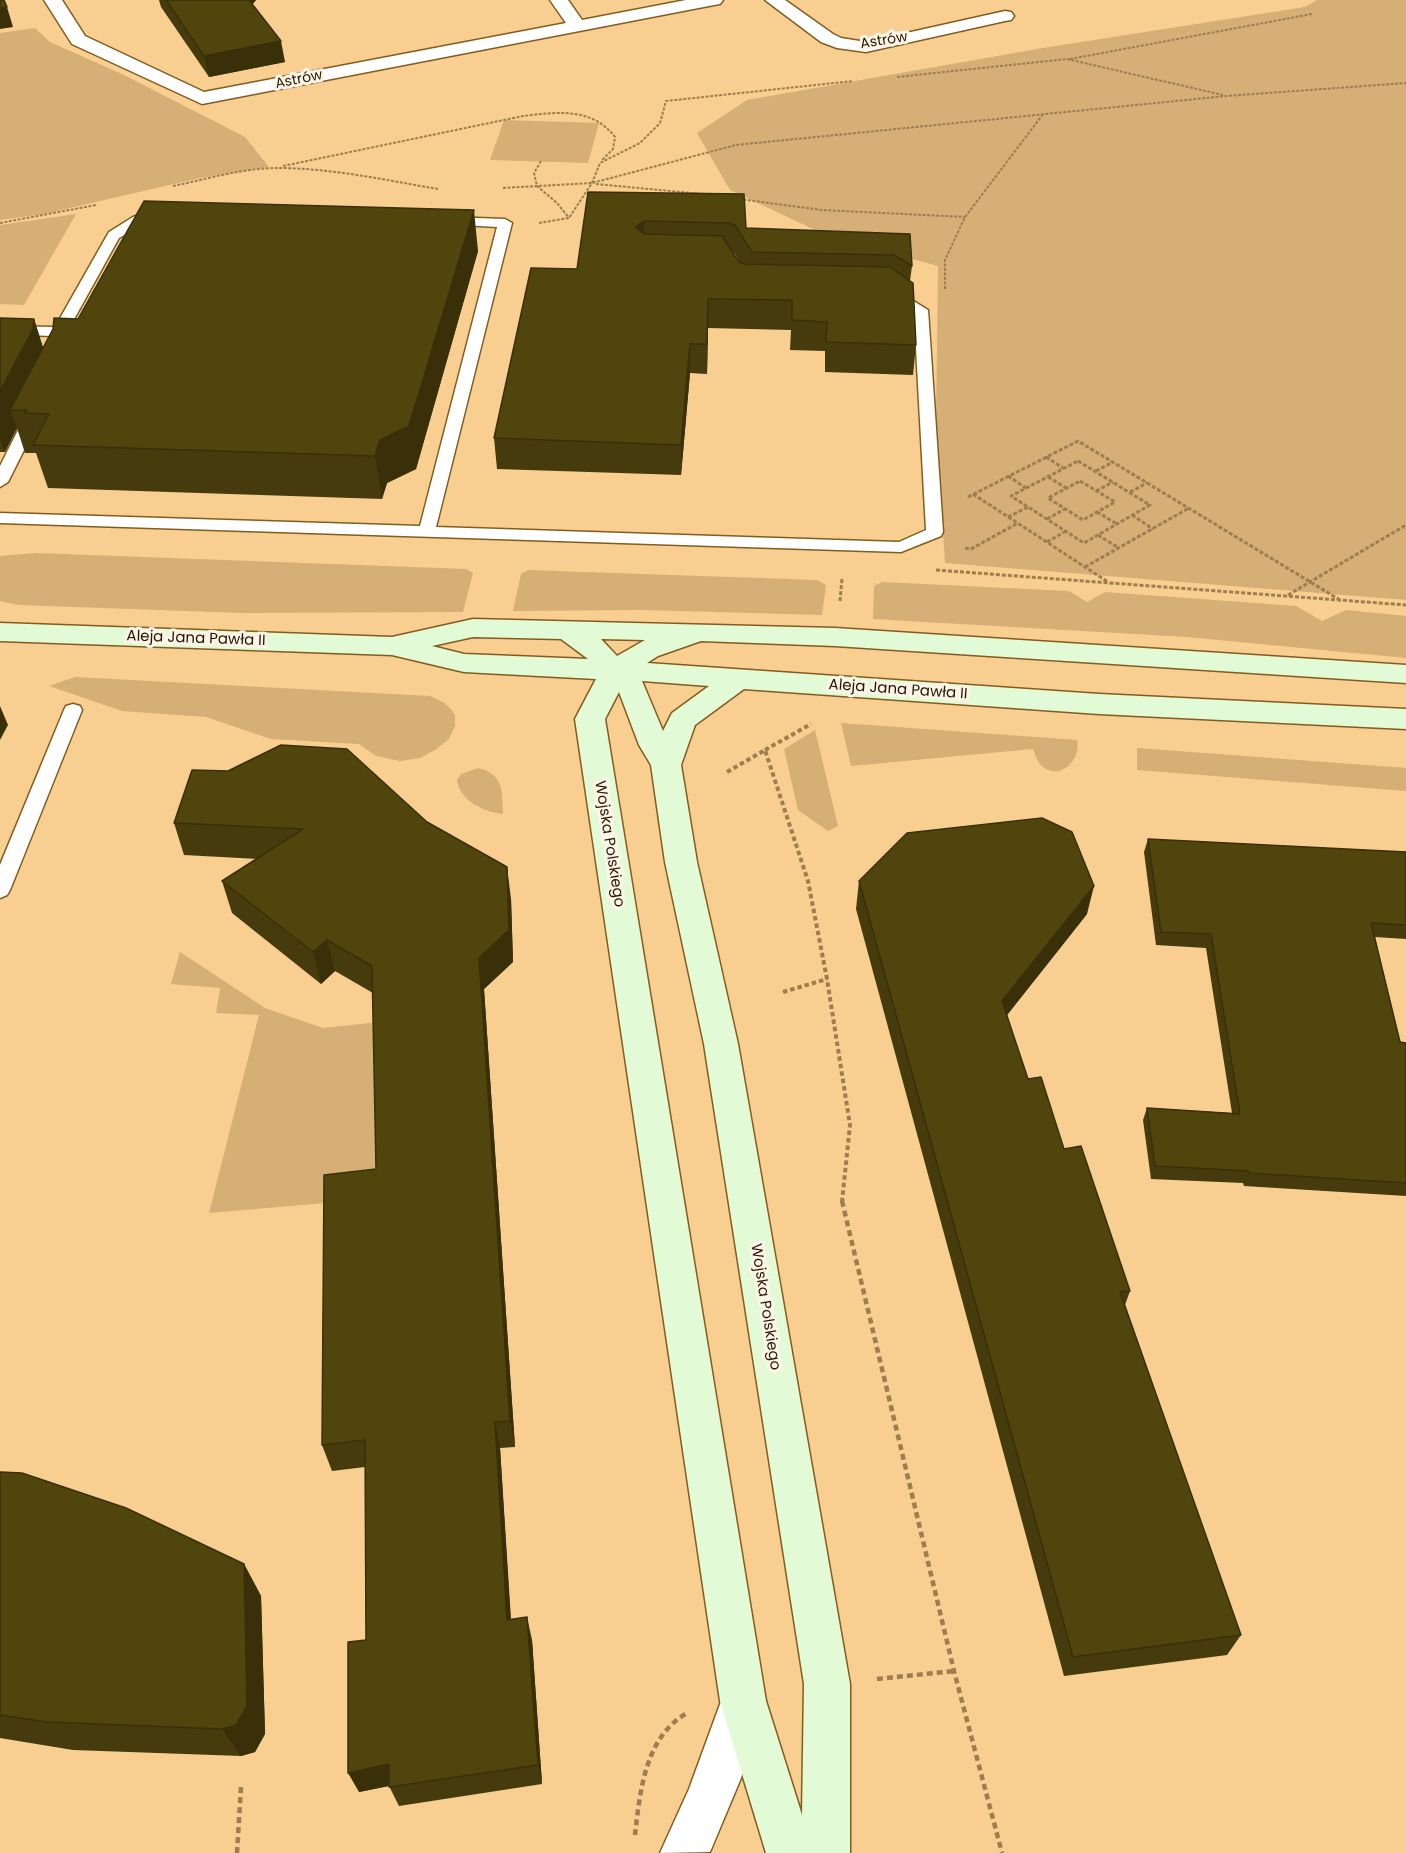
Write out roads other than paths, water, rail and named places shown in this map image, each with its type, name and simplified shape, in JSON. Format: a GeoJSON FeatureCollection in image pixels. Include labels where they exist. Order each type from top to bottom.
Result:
{"type":"FeatureCollection","features":[{"type":"Feature","properties":{"kind":"street","name":"Astrów"},"geometry":{"type":"LineString","coordinates":[[53,0],[78,40],[202,98],[714,0]]}},
{"type":"Feature","properties":{"kind":"street"},"geometry":{"type":"LineString","coordinates":[[559,0],[577,26]]}},
{"type":"Feature","properties":{"kind":"street","name":"Astrów"},"geometry":{"type":"LineString","coordinates":[[774,0],[827,38],[837,43],[866,47],[1005,16]]}},
{"type":"Feature","properties":{"kind":"street","name":"Aleja Jana Pawła II"},"geometry":{"type":"LineString","coordinates":[[392,646],[472,628],[699,632],[835,637],[1406,674]]}},
{"type":"Feature","properties":{"kind":"street","name":"Wojska Polskiego"},"geometry":{"type":"LineString","coordinates":[[566,629],[589,644],[637,695],[654,745],[666,765],[681,861],[721,1044],[827,1684],[826,1853]]}},
{"type":"Feature","properties":{"kind":"street","name":"Aleja Jana Pawła II"},"geometry":{"type":"LineString","coordinates":[[0,632],[392,646],[464,663],[615,670],[1099,704],[1406,719]]}},
{"type":"Feature","properties":{"kind":"street"},"geometry":{"type":"LineString","coordinates":[[615,670],[648,649],[699,632]]}},
{"type":"Feature","properties":{"kind":"street","name":"Wojska Polskiego"},"geometry":{"type":"LineString","coordinates":[[615,670],[590,719],[743,1701],[790,1853]]}},
{"type":"Feature","properties":{"kind":"street","name":"Wojska Polskiego"},"geometry":{"type":"LineString","coordinates":[[666,765],[682,720],[738,679]]}},
{"type":"Feature","properties":{"kind":"street","name":"Wojska Polskiego"},"geometry":{"type":"LineString","coordinates":[[684,1853],[699,1826],[721,1770],[743,1701]]}},
{"type":"Feature","properties":{"kind":"lane"},"geometry":{"type":"LineString","coordinates":[[57,360],[60,332],[114,235],[138,220],[163,210],[175,211]]}},
{"type":"Feature","properties":{"kind":"lane"},"geometry":{"type":"LineString","coordinates":[[427,530],[505,223],[434,220]]}},
{"type":"Feature","properties":{"kind":"lane"},"geometry":{"type":"LineString","coordinates":[[0,518],[901,547],[934,532],[921,310],[891,290],[879,290]]}},
{"type":"Feature","properties":{"kind":"lane"},"geometry":{"type":"LineString","coordinates":[[0,330],[60,332]]}},
{"type":"Feature","properties":{"kind":"lane"},"geometry":{"type":"LineString","coordinates":[[0,482],[41,400]]}},
{"type":"Feature","properties":{"kind":"lane"},"geometry":{"type":"LineString","coordinates":[[0,890],[73,710]]}}]}
